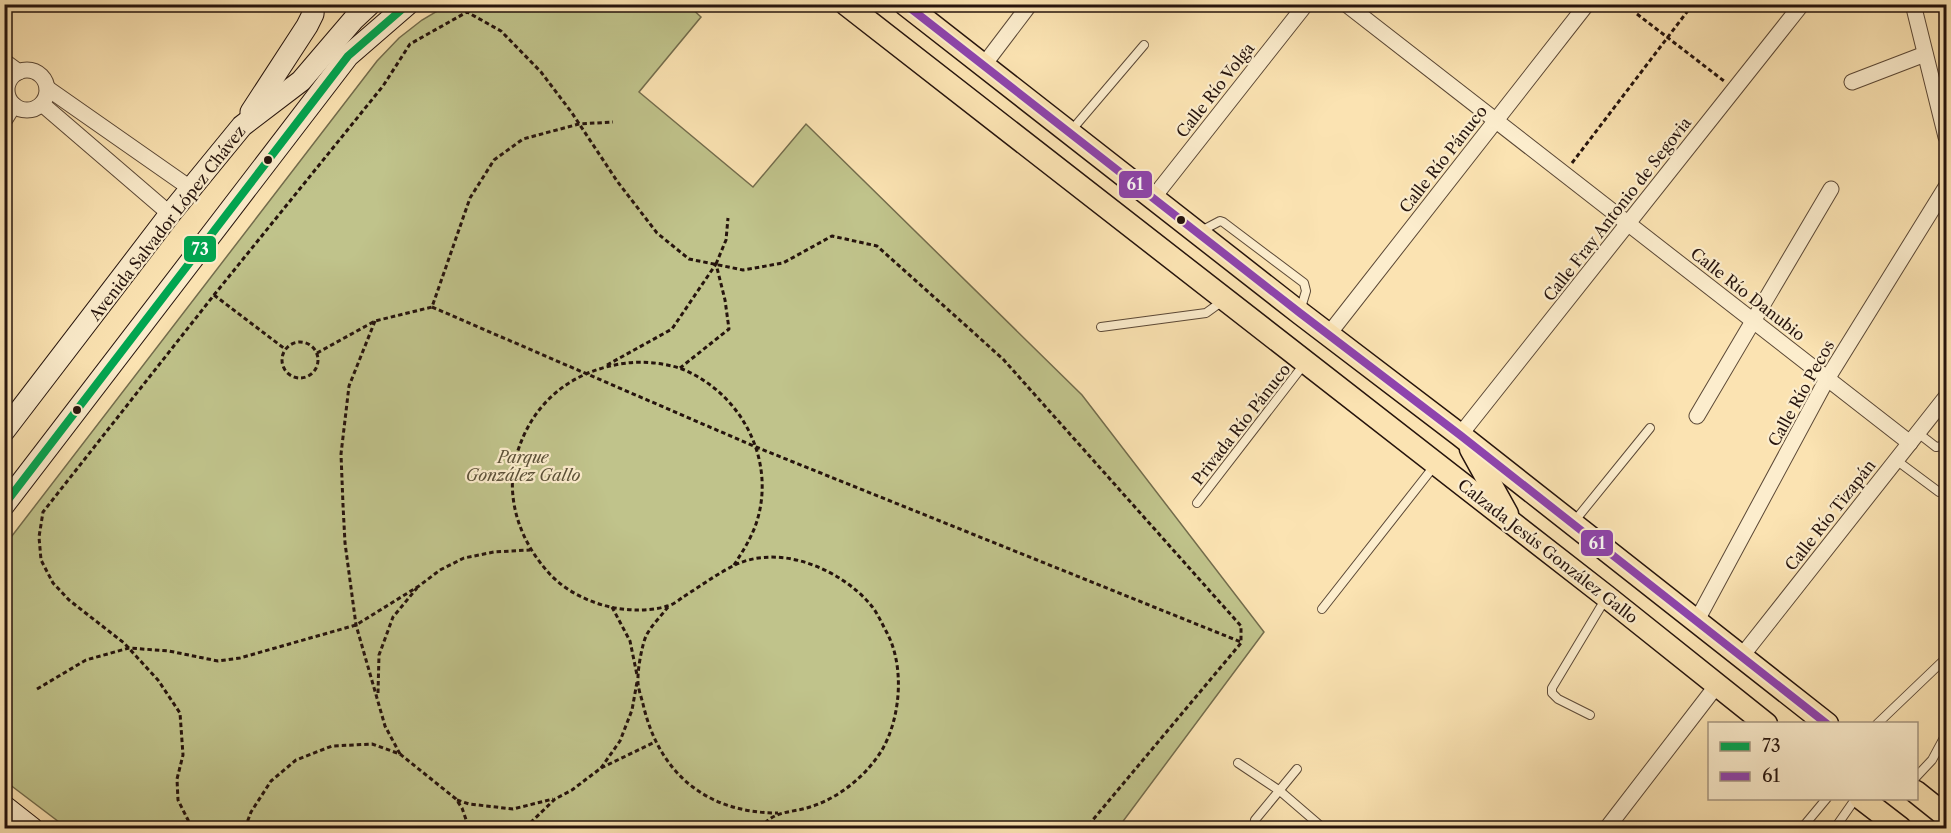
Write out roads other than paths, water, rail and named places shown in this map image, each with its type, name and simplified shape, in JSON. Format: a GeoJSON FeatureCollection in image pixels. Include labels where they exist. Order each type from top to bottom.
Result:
{"type":"FeatureCollection","features":[{"type":"Feature","properties":{"kind":"main road"},"geometry":{"type":"LineString","coordinates":[[242,126],[307,26],[313,14],[314,4]]}},
{"type":"Feature","properties":{"kind":"main road","name":"Avenida Salvador López Chávez"},"geometry":{"type":"LineString","coordinates":[[4,431],[190,188],[242,126],[301,81],[353,12],[370,4]]}},
{"type":"Feature","properties":{"kind":"main road"},"geometry":{"type":"LineString","coordinates":[[4,505],[348,56],[408,4]]}},
{"type":"Feature","properties":{"kind":"main road","name":"Calzada Jesús González Gallo"},"geometry":{"type":"LineString","coordinates":[[846,4],[1765,722]]}},
{"type":"Feature","properties":{"kind":"main road"},"geometry":{"type":"LineString","coordinates":[[905,4],[1826,722]]}},
{"type":"Feature","properties":{"kind":"main road"},"geometry":{"type":"LineString","coordinates":[[348,56],[353,12]]}},
{"type":"Feature","properties":{"kind":"main road"},"geometry":{"type":"LineString","coordinates":[[1464,438],[1512,524]]}},
{"type":"Feature","properties":{"kind":"main road"},"geometry":{"type":"LineString","coordinates":[[1918,793],[1947,816]]}},
{"type":"Feature","properties":{"kind":"main road"},"geometry":{"type":"LineString","coordinates":[[1865,800],[1900,828]]}},
{"type":"Feature","properties":{"kind":"main road"},"geometry":{"type":"LineString","coordinates":[[4,806],[32,828]]}},
{"type":"Feature","properties":{"kind":"street"},"geometry":{"type":"LineString","coordinates":[[983,66],[1030,4]]}},
{"type":"Feature","properties":{"kind":"street","name":"Calle Río Volga"},"geometry":{"type":"LineString","coordinates":[[1153,198],[1306,4]]}},
{"type":"Feature","properties":{"kind":"street","name":"Calle Río Danubio"},"geometry":{"type":"LineString","coordinates":[[1346,4],[1827,379],[1914,438]]}},
{"type":"Feature","properties":{"kind":"street","name":"Calle Río Pánuco"},"geometry":{"type":"LineString","coordinates":[[1328,335],[1587,4]]}},
{"type":"Feature","properties":{"kind":"street","name":"Calle Fray Antonio de Segovia"},"geometry":{"type":"LineString","coordinates":[[1464,438],[1628,224],[1802,4]]}},
{"type":"Feature","properties":{"kind":"street"},"geometry":{"type":"LineString","coordinates":[[1913,4],[1947,137]]}},
{"type":"Feature","properties":{"kind":"street"},"geometry":{"type":"LineString","coordinates":[[1852,82],[1925,54]]}},
{"type":"Feature","properties":{"kind":"street"},"geometry":{"type":"LineString","coordinates":[[4,61],[19,72]]}},
{"type":"Feature","properties":{"kind":"street"},"geometry":{"type":"LineString","coordinates":[[4,121],[8,84],[12,77],[28,70],[44,79],[47,88],[42,104],[33,110],[22,110],[8,96]]}},
{"type":"Feature","properties":{"kind":"street"},"geometry":{"type":"LineString","coordinates":[[47,88],[190,188]]}},
{"type":"Feature","properties":{"kind":"street"},"geometry":{"type":"LineString","coordinates":[[42,104],[170,214]]}},
{"type":"Feature","properties":{"kind":"street"},"geometry":{"type":"LineString","coordinates":[[131,181],[148,159]]}},
{"type":"Feature","properties":{"kind":"street","name":"Calle Río Pecos"},"geometry":{"type":"LineString","coordinates":[[1696,622],[1827,379],[1947,187]]}},
{"type":"Feature","properties":{"kind":"street"},"geometry":{"type":"LineString","coordinates":[[1697,416],[1831,189]]}},
{"type":"Feature","properties":{"kind":"street","name":"Calle Río Tizapán"},"geometry":{"type":"LineString","coordinates":[[1741,657],[1947,397]]}},
{"type":"Feature","properties":{"kind":"street"},"geometry":{"type":"LineString","coordinates":[[1607,828],[1717,685]]}},
{"type":"Feature","properties":{"kind":"lane"},"geometry":{"type":"LineString","coordinates":[[1069,133],[1144,45]]}},
{"type":"Feature","properties":{"kind":"lane"},"geometry":{"type":"LineString","coordinates":[[1101,327],[1206,313],[1225,299]]}},
{"type":"Feature","properties":{"kind":"lane","name":"Privada Río Pánuco"},"geometry":{"type":"LineString","coordinates":[[1197,503],[1306,362]]}},
{"type":"Feature","properties":{"kind":"lane"},"geometry":{"type":"LineString","coordinates":[[1572,524],[1650,428]]}},
{"type":"Feature","properties":{"kind":"lane"},"geometry":{"type":"LineString","coordinates":[[1914,438],[1936,447],[1942,446],[1947,440]]}},
{"type":"Feature","properties":{"kind":"lane"},"geometry":{"type":"LineString","coordinates":[[1896,460],[1939,492]]}},
{"type":"Feature","properties":{"kind":"lane"},"geometry":{"type":"LineString","coordinates":[[1322,609],[1436,463]]}},
{"type":"Feature","properties":{"kind":"lane"},"geometry":{"type":"LineString","coordinates":[[1590,715],[1558,699],[1552,693],[1552,688],[1607,597]]}},
{"type":"Feature","properties":{"kind":"lane"},"geometry":{"type":"LineString","coordinates":[[1878,722],[1947,658]]}},
{"type":"Feature","properties":{"kind":"lane"},"geometry":{"type":"LineString","coordinates":[[1918,776],[1932,760],[1947,734]]}},
{"type":"Feature","properties":{"kind":"lane"},"geometry":{"type":"LineString","coordinates":[[1238,763],[1280,791],[1323,828]]}},
{"type":"Feature","properties":{"kind":"lane"},"geometry":{"type":"LineString","coordinates":[[1254,828],[1255,820],[1297,769]]}},
{"type":"Feature","properties":{"kind":"lane"},"geometry":{"type":"LineString","coordinates":[[1802,828],[1825,800]]}},
{"type":"Feature","properties":{"kind":"lane"},"geometry":{"type":"LineString","coordinates":[[1835,828],[1855,800]]}},
{"type":"Feature","properties":{"kind":"park label","name":"Parque González Gallo"},"geometry":{"type":"Point","coordinates":[523,466]}}]}
